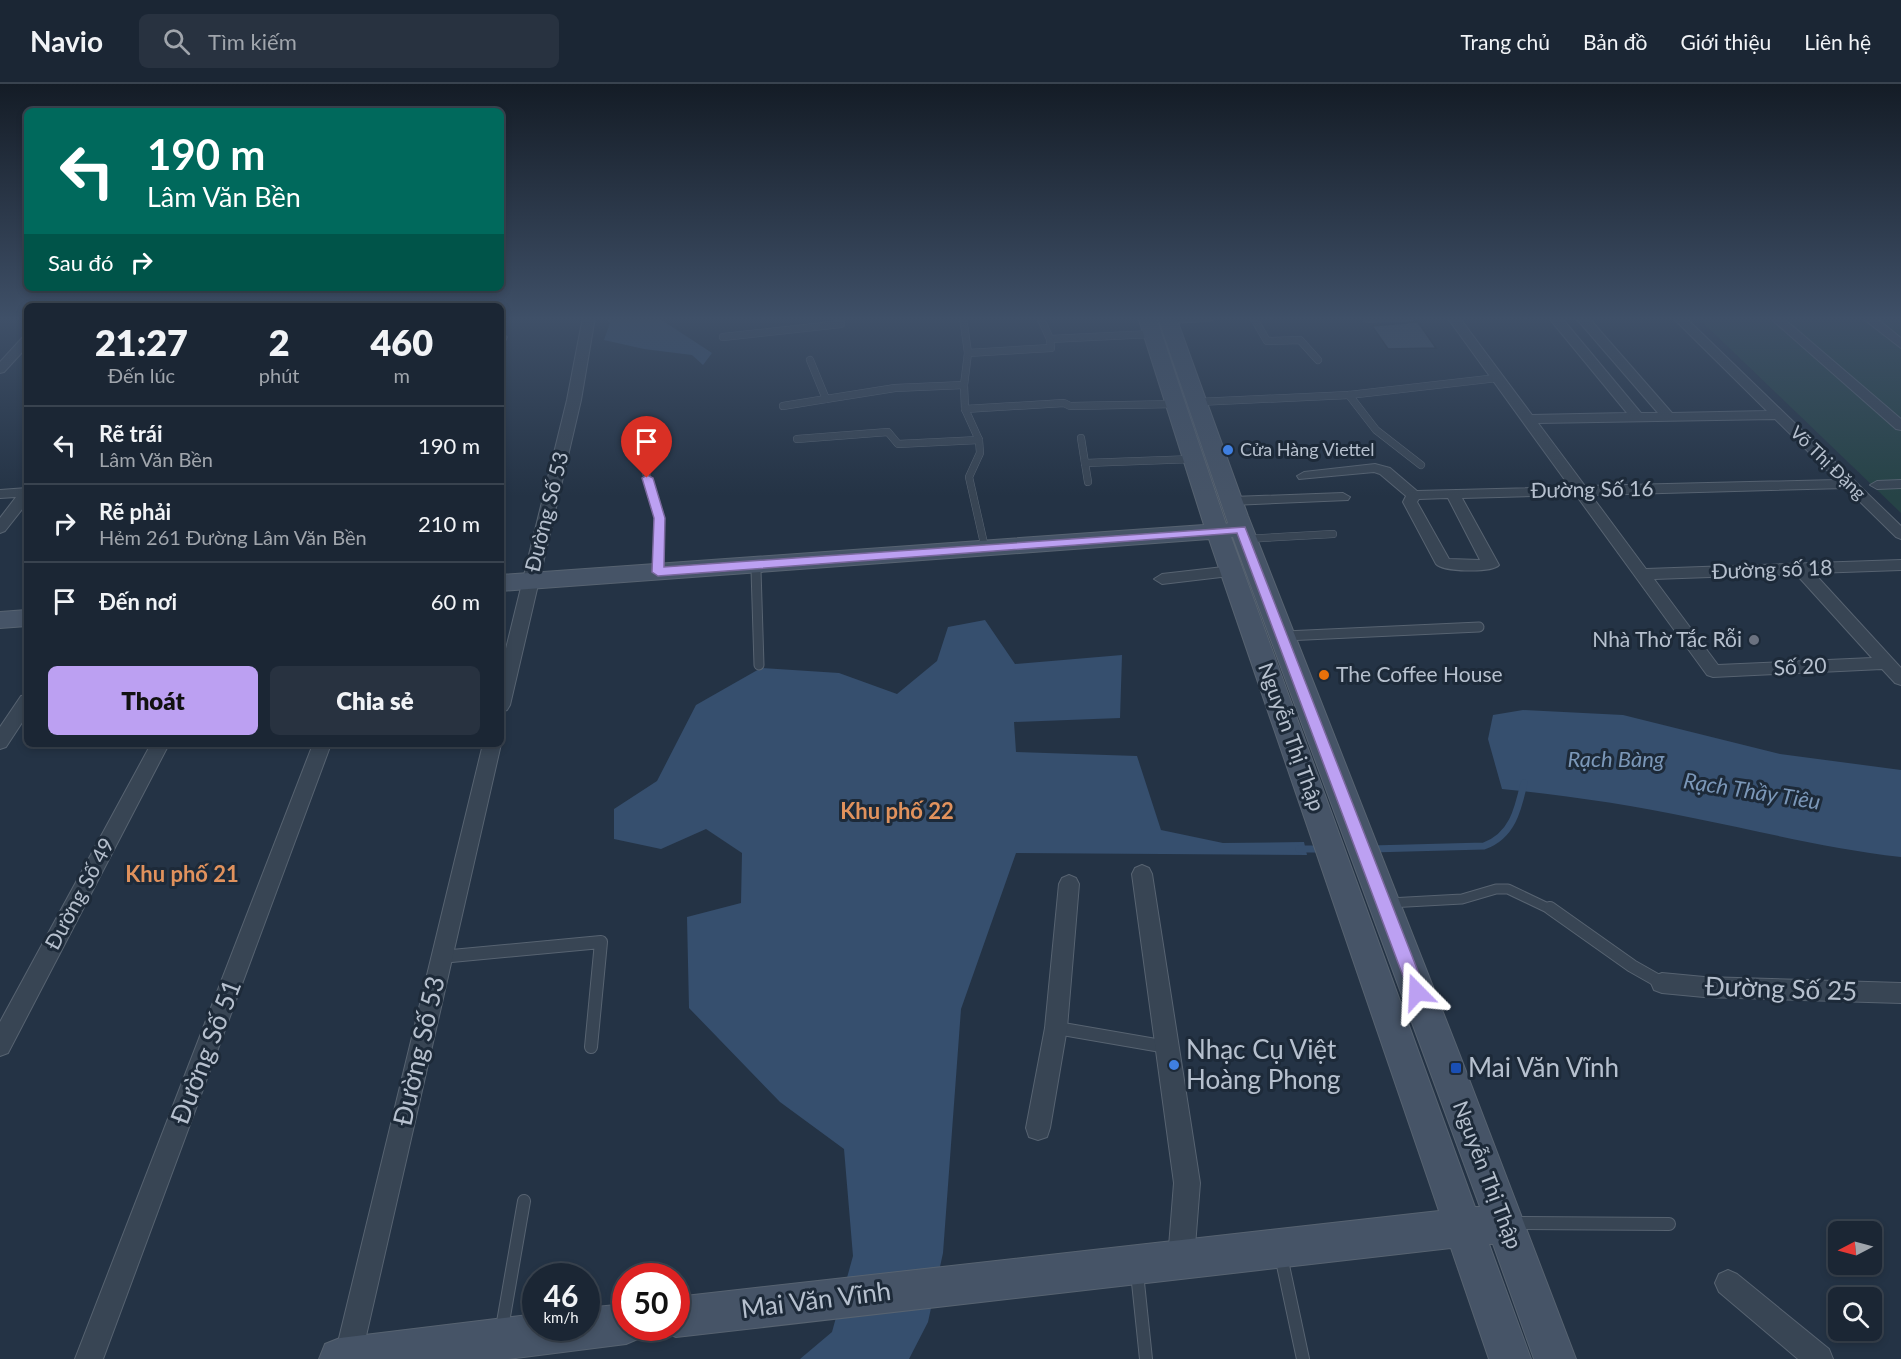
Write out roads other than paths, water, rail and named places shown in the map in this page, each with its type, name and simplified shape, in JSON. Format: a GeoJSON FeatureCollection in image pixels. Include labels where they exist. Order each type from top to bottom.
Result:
{"type":"FeatureCollection","features":[{"type":"Feature","properties":{"kind":"main road","name":"Nguyễn Thị Thập"},"geometry":{"type":"LineString","coordinates":[[1171,376],[1194,459],[1235,533],[1282,636],[1352,821],[1366,885],[1464,1228],[1510,1359]]}},
{"type":"Feature","properties":{"kind":"main road","name":"Nguyễn Thị Thập"},"geometry":{"type":"LineString","coordinates":[[1185,376],[1198,402],[1232,501],[1235,533],[1232,572],[1322,825],[1366,885],[1505,1223],[1555,1359]]}},
{"type":"Feature","properties":{"kind":"main road"},"geometry":{"type":"LineString","coordinates":[[504,583],[985,548],[1235,533]]}},
{"type":"Feature","properties":{"kind":"main road"},"geometry":{"type":"LineString","coordinates":[[0,620],[24,618]]}},
{"type":"Feature","properties":{"kind":"main road"},"geometry":{"type":"LineString","coordinates":[[1136,1264],[1505,1223]]}},
{"type":"Feature","properties":{"kind":"main road","name":"Mai Văn Vĩnh"},"geometry":{"type":"LineString","coordinates":[[690,1315],[1136,1264]]}},
{"type":"Feature","properties":{"kind":"main road"},"geometry":{"type":"LineString","coordinates":[[340,1359],[612,1326]]}},
{"type":"Feature","properties":{"kind":"street","name":"Đường Số 53"},"geometry":{"type":"LineString","coordinates":[[504,692],[578,376]]}},
{"type":"Feature","properties":{"kind":"street"},"geometry":{"type":"LineString","coordinates":[[1603,376],[1638,418]]}},
{"type":"Feature","properties":{"kind":"street"},"geometry":{"type":"LineString","coordinates":[[1633,376],[1669,417]]}},
{"type":"Feature","properties":{"kind":"street","name":"Võ Thị Đặng"},"geometry":{"type":"LineString","coordinates":[[1739,376],[1901,534]]}},
{"type":"Feature","properties":{"kind":"street"},"geometry":{"type":"LineString","coordinates":[[1844,376],[1901,426]]}},
{"type":"Feature","properties":{"kind":"street"},"geometry":{"type":"LineString","coordinates":[[1497,378],[1642,574]]}},
{"type":"Feature","properties":{"kind":"street"},"geometry":{"type":"LineString","coordinates":[[1528,419],[1778,415]]}},
{"type":"Feature","properties":{"kind":"street"},"geometry":{"type":"LineString","coordinates":[[1304,476],[1375,468],[1385,471],[1414,495],[1410,502],[1444,564],[1491,565],[1453,494]]}},
{"type":"Feature","properties":{"kind":"street","name":"Đường Số 16"},"geometry":{"type":"LineString","coordinates":[[1414,495],[1850,484]]}},
{"type":"Feature","properties":{"kind":"street"},"geometry":{"type":"LineString","coordinates":[[1877,485],[1901,484]]}},
{"type":"Feature","properties":{"kind":"street"},"geometry":{"type":"LineString","coordinates":[[0,494],[24,493]]}},
{"type":"Feature","properties":{"kind":"street"},"geometry":{"type":"LineString","coordinates":[[0,528],[24,497]]}},
{"type":"Feature","properties":{"kind":"street"},"geometry":{"type":"LineString","coordinates":[[1232,501],[1343,497]]}},
{"type":"Feature","properties":{"kind":"street","name":"Đường số 18"},"geometry":{"type":"LineString","coordinates":[[1642,574],[1901,565]]}},
{"type":"Feature","properties":{"kind":"street"},"geometry":{"type":"LineString","coordinates":[[1801,569],[1901,679]]}},
{"type":"Feature","properties":{"kind":"street"},"geometry":{"type":"LineString","coordinates":[[1162,579],[1232,572]]}},
{"type":"Feature","properties":{"kind":"street","name":"Số 20"},"geometry":{"type":"LineString","coordinates":[[1642,574],[1713,671],[1886,663]]}},
{"type":"Feature","properties":{"kind":"street"},"geometry":{"type":"LineString","coordinates":[[0,742],[24,706]]}},
{"type":"Feature","properties":{"kind":"street","name":"Đường Số 49"},"geometry":{"type":"LineString","coordinates":[[0,1045],[158,747]]}},
{"type":"Feature","properties":{"kind":"street","name":"Đường Số 51"},"geometry":{"type":"LineString","coordinates":[[89,1359],[321,747]]}},
{"type":"Feature","properties":{"kind":"street","name":"Đường Số 53"},"geometry":{"type":"LineString","coordinates":[[347,1358],[491,747]]}},
{"type":"Feature","properties":{"kind":"street"},"geometry":{"type":"LineString","coordinates":[[1142,874],[1187,1183],[1181,1259]]}},
{"type":"Feature","properties":{"kind":"street"},"geometry":{"type":"LineString","coordinates":[[1038,1128],[1056,1028],[1070,884]]}},
{"type":"Feature","properties":{"kind":"street","name":"Đường Số 25"},"geometry":{"type":"LineString","coordinates":[[1662,983],[1704,987],[1901,993]]}},
{"type":"Feature","properties":{"kind":"street"},"geometry":{"type":"LineString","coordinates":[[1728,1283],[1819,1359]]}},
{"type":"Feature","properties":{"kind":"lane"},"geometry":{"type":"LineString","coordinates":[[817,376],[826,399]]}},
{"type":"Feature","properties":{"kind":"lane"},"geometry":{"type":"LineString","coordinates":[[965,376],[965,409],[979,440],[980,453],[969,477],[985,548]]}},
{"type":"Feature","properties":{"kind":"lane"},"geometry":{"type":"LineString","coordinates":[[1198,402],[1349,394],[1497,378]]}},
{"type":"Feature","properties":{"kind":"lane"},"geometry":{"type":"LineString","coordinates":[[783,406],[874,390],[944,385],[964,386]]}},
{"type":"Feature","properties":{"kind":"lane"},"geometry":{"type":"LineString","coordinates":[[1349,394],[1376,430],[1421,465]]}},
{"type":"Feature","properties":{"kind":"lane"},"geometry":{"type":"LineString","coordinates":[[965,409],[1064,403],[1070,406],[1177,404]]}},
{"type":"Feature","properties":{"kind":"lane"},"geometry":{"type":"LineString","coordinates":[[797,439],[888,432],[898,444],[979,440]]}},
{"type":"Feature","properties":{"kind":"lane"},"geometry":{"type":"LineString","coordinates":[[635,438],[660,518],[658,572]]}},
{"type":"Feature","properties":{"kind":"lane"},"geometry":{"type":"LineString","coordinates":[[1081,438],[1088,482]]}},
{"type":"Feature","properties":{"kind":"lane"},"geometry":{"type":"LineString","coordinates":[[1085,463],[1194,459]]}},
{"type":"Feature","properties":{"kind":"lane"},"geometry":{"type":"LineString","coordinates":[[1235,533],[1333,534]]}},
{"type":"Feature","properties":{"kind":"lane"},"geometry":{"type":"LineString","coordinates":[[756,564],[759,665]]}},
{"type":"Feature","properties":{"kind":"lane"},"geometry":{"type":"LineString","coordinates":[[1282,636],[1479,627]]}},
{"type":"Feature","properties":{"kind":"lane"},"geometry":{"type":"LineString","coordinates":[[1366,885],[1462,898],[1496,889],[1508,889],[1548,907],[1632,966],[1662,983]]}},
{"type":"Feature","properties":{"kind":"lane"},"geometry":{"type":"LineString","coordinates":[[441,957],[601,942],[591,1047]]}},
{"type":"Feature","properties":{"kind":"lane"},"geometry":{"type":"LineString","coordinates":[[1056,1028],[1167,1047]]}},
{"type":"Feature","properties":{"kind":"lane"},"geometry":{"type":"LineString","coordinates":[[501,1339],[524,1201]]}},
{"type":"Feature","properties":{"kind":"lane"},"geometry":{"type":"LineString","coordinates":[[1505,1223],[1669,1224]]}},
{"type":"Feature","properties":{"kind":"lane"},"geometry":{"type":"LineString","coordinates":[[1280,1248],[1303,1359]]}},
{"type":"Feature","properties":{"kind":"lane"},"geometry":{"type":"LineString","coordinates":[[1136,1264],[1146,1359]]}},
{"type":"Feature","properties":{"kind":"water"},"geometry":{"type":"Polygon","coordinates":[[[985,620],[1015,664],[1122,655],[1120,718],[1014,722],[1016,752],[1137,756],[1161,830],[1223,843],[1304,842],[1307,855],[1016,853],[961,1009],[943,1253],[928,1322],[909,1359],[800,1359],[832,1332],[853,1256],[844,1149],[780,1102],[689,1008],[687,917],[741,903],[742,853],[706,829],[661,849],[614,839],[614,809],[657,781],[696,705],[761,668],[839,673],[897,694],[937,661],[948,627],[985,620]]]}},
{"type":"Feature","properties":{"kind":"water","name":"Rạch Bàng"},"geometry":{"type":"Polygon","coordinates":[[[1523,710],[1623,715],[1780,754],[1901,770],[1901,857],[1822,845],[1622,805],[1502,789],[1488,739],[1493,715],[1523,710]]]}},
{"type":"Feature","properties":{"kind":"waterway"},"geometry":{"type":"LineString","coordinates":[[1371,849],[1484,846],[1494,842],[1512,821],[1524,783]]}},
{"type":"Feature","properties":{"kind":"waterway"},"geometry":{"type":"LineString","coordinates":[[1299,849],[1324,849]]}},
{"type":"Feature","properties":{"kind":"place","name":"Cửa Hàng Viettel"},"geometry":{"type":"Point","coordinates":[1228,450]}},
{"type":"Feature","properties":{"kind":"place","name":"Nhà Thờ Tắc Rỗi"},"geometry":{"type":"Point","coordinates":[1754,640]}},
{"type":"Feature","properties":{"kind":"place","name":"The Coffee House"},"geometry":{"type":"Point","coordinates":[1324,675]}},
{"type":"Feature","properties":{"kind":"place","name":"Nhạc Cụ Việt Hoàng Phong"},"geometry":{"type":"Point","coordinates":[1174,1065]}},
{"type":"Feature","properties":{"kind":"place","name":"Mai Văn Vĩnh"},"geometry":{"type":"Point","coordinates":[1456,1068]}},
{"type":"Feature","properties":{"kind":"district","name":"Khu phố 22"},"geometry":{"type":"Point","coordinates":[897,811]}},
{"type":"Feature","properties":{"kind":"district","name":"Khu phố 21"},"geometry":{"type":"Point","coordinates":[182,874]}},
{"type":"Feature","properties":{"kind":"water label","name":"Rạch Thầy Tiêu"},"geometry":{"type":"Point","coordinates":[1752,791]}}]}
